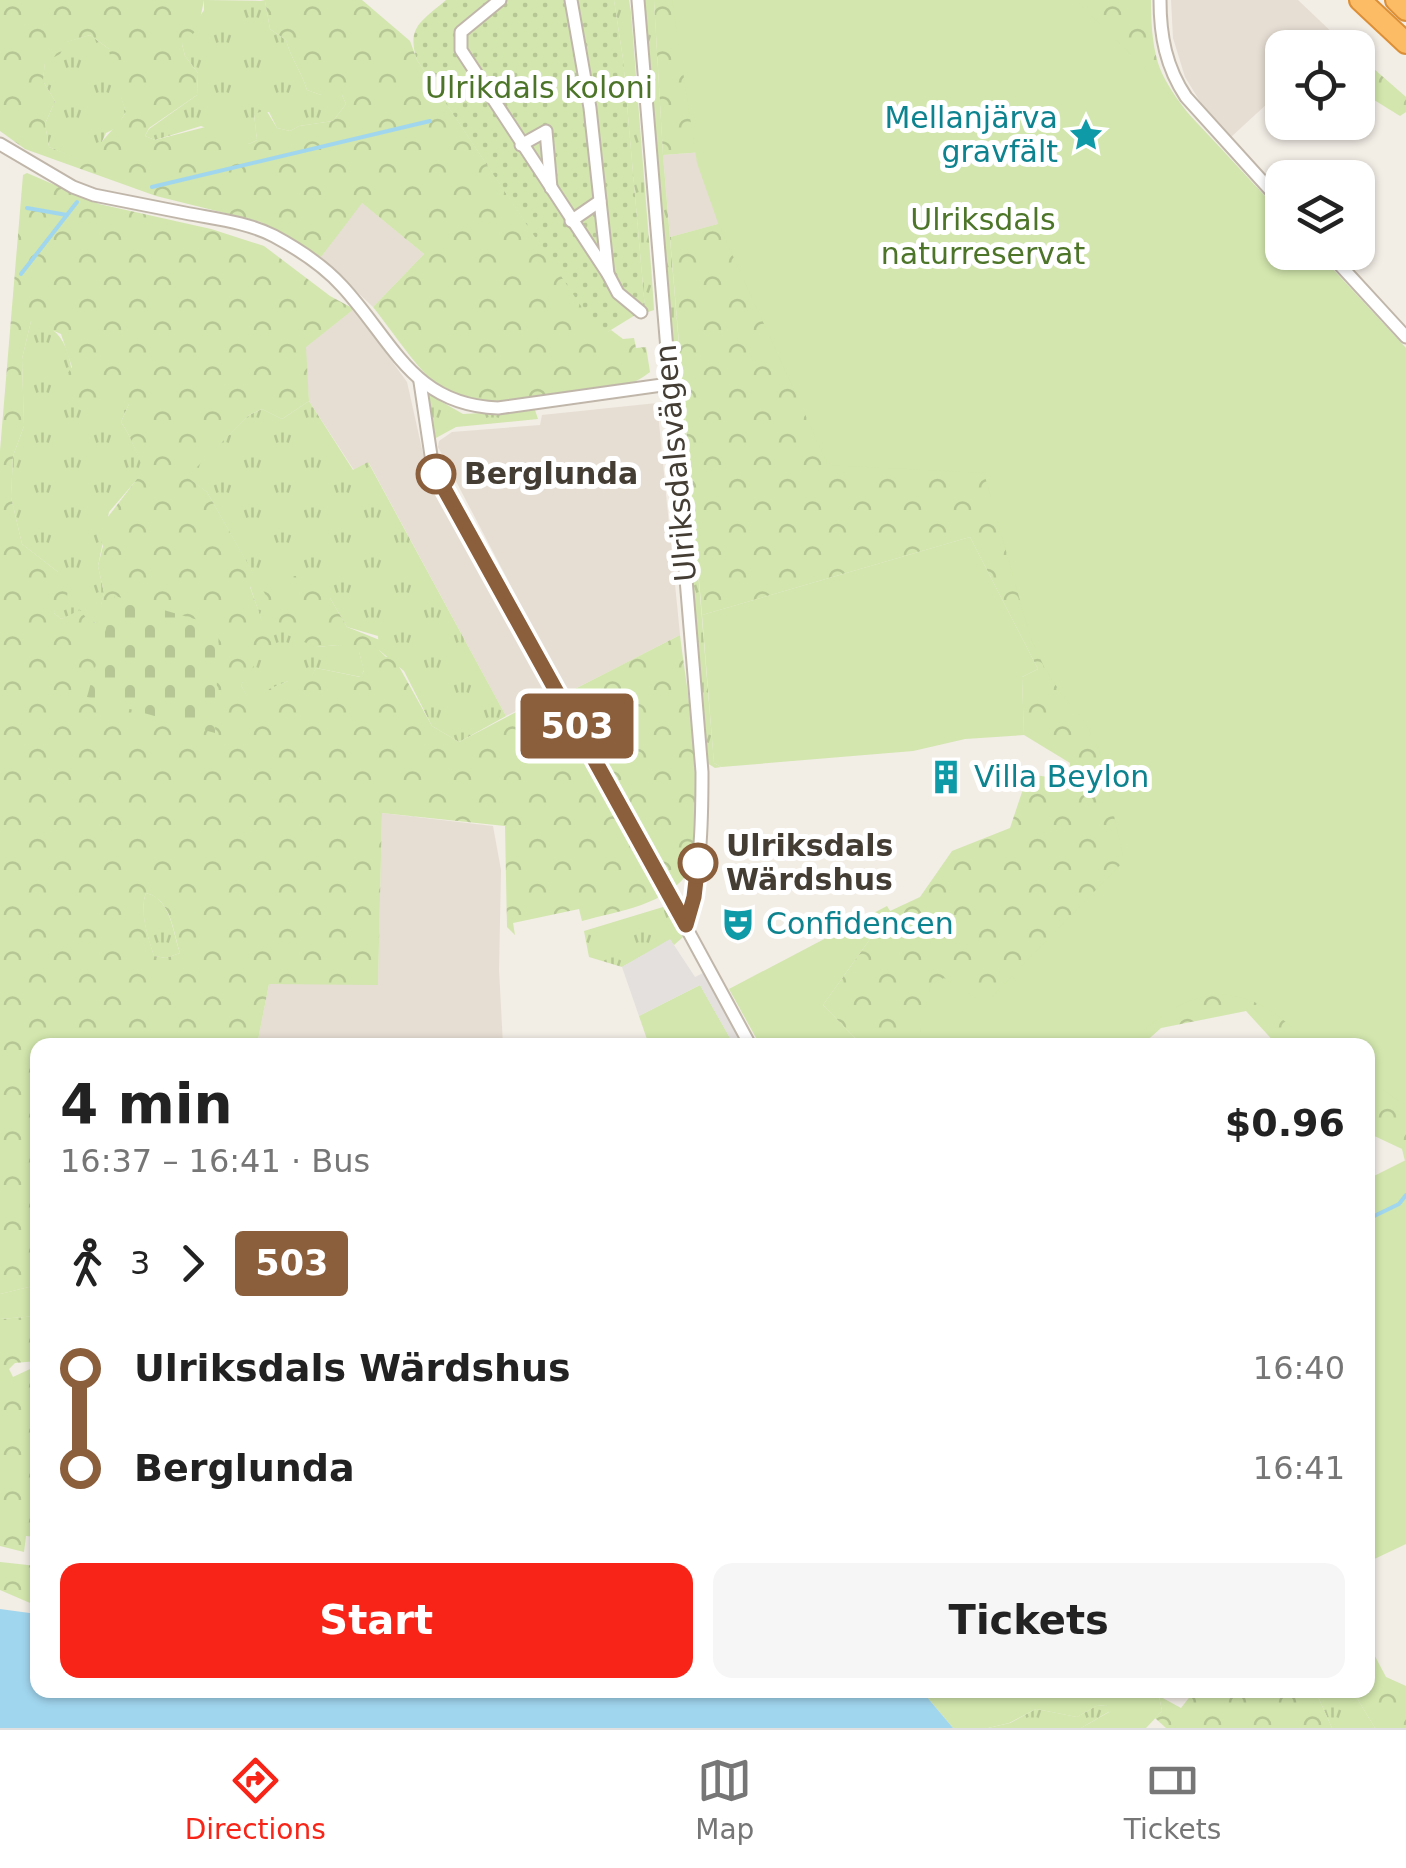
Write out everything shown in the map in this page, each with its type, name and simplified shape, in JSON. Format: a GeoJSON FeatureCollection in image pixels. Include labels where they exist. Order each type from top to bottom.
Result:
{"type":"FeatureCollection","features":[{"type":"Feature","properties":{"kind":"highway"},"geometry":{"type":"LineString","coordinates":[[1360,0],[1406,43]]}},
{"type":"Feature","properties":{"kind":"highway"},"geometry":{"type":"LineString","coordinates":[[1396,0],[1406,10]]}},
{"type":"Feature","properties":{"kind":"street"},"geometry":{"type":"LineString","coordinates":[[500,0],[459,38],[461,50],[618,293],[641,312]]}},
{"type":"Feature","properties":{"kind":"street"},"geometry":{"type":"LineString","coordinates":[[572,0],[590,108],[608,274]]}},
{"type":"Feature","properties":{"kind":"street","name":"Ulriksdalsvägen"},"geometry":{"type":"LineString","coordinates":[[638,0],[702,772],[702,831],[694,897],[686,925]]}},
{"type":"Feature","properties":{"kind":"street"},"geometry":{"type":"LineString","coordinates":[[1160,0],[1162,40],[1176,82],[1186,98],[1265,184]]}},
{"type":"Feature","properties":{"kind":"street"},"geometry":{"type":"LineString","coordinates":[[521,145],[546,131],[551,190]]}},
{"type":"Feature","properties":{"kind":"street"},"geometry":{"type":"LineString","coordinates":[[0,144],[94,195],[242,224],[271,234],[318,263],[342,285],[420,382],[452,400],[473,407],[498,408],[669,384]]}},
{"type":"Feature","properties":{"kind":"street"},"geometry":{"type":"LineString","coordinates":[[570,221],[600,201]]}},
{"type":"Feature","properties":{"kind":"street"},"geometry":{"type":"LineString","coordinates":[[1345,270],[1406,337]]}},
{"type":"Feature","properties":{"kind":"street"},"geometry":{"type":"LineString","coordinates":[[420,382],[433,469],[746,1038]]}},
{"type":"Feature","properties":{"kind":"shaded area"},"geometry":{"type":"Polygon","coordinates":[[[1171,0],[1298,0],[1330,30],[1265,30],[1265,106],[1231,137],[1201,103],[1185,77],[1173,38],[1171,0]]]}},
{"type":"Feature","properties":{"kind":"shaded area"},"geometry":{"type":"Polygon","coordinates":[[[703,152],[730,221],[670,237],[663,155],[703,152]]]}},
{"type":"Feature","properties":{"kind":"shaded area"},"geometry":{"type":"Polygon","coordinates":[[[361,202],[424,254],[373,307],[321,257],[361,202]]]}},
{"type":"Feature","properties":{"kind":"shaded area"},"geometry":{"type":"Polygon","coordinates":[[[354,309],[407,382],[426,467],[548,690],[545,697],[506,716],[369,463],[354,470],[309,401],[305,347],[354,309]]]}},
{"type":"Feature","properties":{"kind":"shaded area"},"geometry":{"type":"Polygon","coordinates":[[[657,403],[680,635],[567,693],[438,447],[439,441],[452,432],[540,425],[542,415],[657,403]]]}},
{"type":"Feature","properties":{"kind":"shaded area"},"geometry":{"type":"Polygon","coordinates":[[[382,813],[493,826],[501,870],[503,1038],[258,1038],[269,984],[378,984],[382,813]]]}},
{"type":"Feature","properties":{"kind":"shaded area"},"geometry":{"type":"Polygon","coordinates":[[[670,939],[695,977],[709,970],[747,1038],[730,1038],[700,985],[639,1016],[622,967],[670,939]]]}},
{"type":"Feature","properties":{"kind":"green space"},"geometry":{"type":"Polygon","coordinates":[[[0,0],[204,0],[198,29],[182,44],[185,56],[198,73],[197,95],[149,128],[145,136],[155,140],[213,125],[249,144],[257,140],[254,114],[266,110],[277,128],[290,131],[333,121],[346,104],[342,95],[307,90],[286,40],[270,29],[265,1],[261,0],[362,0],[410,41],[417,60],[601,335],[611,330],[623,339],[634,338],[636,348],[646,347],[650,372],[621,387],[601,391],[504,401],[461,399],[438,386],[373,307],[424,254],[362,203],[321,257],[261,222],[156,196],[25,149],[0,131],[0,0]],[[90,35],[67,42],[60,54],[45,62],[43,81],[55,101],[45,124],[49,147],[91,164],[98,148],[126,112],[111,69],[109,49],[90,35]]]}},
{"type":"Feature","properties":{"kind":"green space"},"geometry":{"type":"Polygon","coordinates":[[[204,0],[265,1],[270,29],[286,40],[307,90],[342,95],[346,104],[333,121],[290,131],[277,128],[269,112],[254,114],[257,140],[249,144],[201,126],[155,140],[145,136],[149,129],[197,95],[198,73],[185,56],[182,44],[204,10],[204,0]]]}},
{"type":"Feature","properties":{"kind":"green space","name":"Ulrikdals koloni"},"geometry":{"type":"Polygon","coordinates":[[[446,0],[614,0],[623,59],[645,309],[601,336],[417,60],[415,32],[446,0]]]}},
{"type":"Feature","properties":{"kind":"green space"},"geometry":{"type":"Polygon","coordinates":[[[614,0],[629,0],[631,12],[654,310],[648,312],[645,309],[623,59],[614,0]]]}},
{"type":"Feature","properties":{"kind":"green space"},"geometry":{"type":"Polygon","coordinates":[[[642,0],[654,0],[663,155],[714,763],[721,767],[715,768],[707,763],[642,0]]]}},
{"type":"Feature","properties":{"kind":"green space","name":"Ulriksdals naturreservat"},"geometry":{"type":"Polygon","coordinates":[[[654,0],[1151,0],[1154,48],[1166,81],[1212,142],[1265,197],[1265,270],[1334,270],[1406,348],[1406,1165],[1402,1149],[1375,1136],[1375,1038],[1271,1038],[1246,1011],[1161,1028],[1150,1038],[855,1038],[823,1005],[890,911],[920,897],[952,851],[1010,828],[1028,774],[1068,780],[1070,763],[1024,735],[1022,677],[1038,669],[970,537],[702,615],[670,237],[729,221],[703,152],[663,155],[654,0]]]}},
{"type":"Feature","properties":{"kind":"green space","name":"Ulriksdals naturreservat"},"geometry":{"type":"Polygon","coordinates":[[[672,0],[1075,0],[1265,197],[1265,270],[1332,270],[1406,349],[1406,1106],[1375,1084],[1375,1038],[1307,1038],[1274,1013],[1234,996],[1197,998],[1162,1016],[1136,1038],[919,1038],[931,984],[944,978],[985,1004],[1124,861],[1099,748],[1044,667],[1030,636],[984,473],[828,465],[718,223],[697,163],[672,0]]]}},
{"type":"Feature","properties":{"kind":"green space"},"geometry":{"type":"Polygon","coordinates":[[[90,35],[109,49],[126,112],[116,128],[106,133],[91,165],[49,147],[45,124],[55,101],[43,81],[45,61],[66,42],[90,35]]]}},
{"type":"Feature","properties":{"kind":"green space"},"geometry":{"type":"Polygon","coordinates":[[[1375,70],[1406,97],[1406,112],[1400,116],[1375,101],[1375,70]]]}},
{"type":"Feature","properties":{"kind":"green space"},"geometry":{"type":"Polygon","coordinates":[[[27,173],[99,204],[211,229],[264,246],[330,296],[354,309],[306,347],[309,401],[282,419],[262,409],[249,415],[187,477],[207,492],[256,578],[250,587],[262,621],[271,632],[275,651],[257,661],[241,685],[248,698],[288,681],[292,670],[312,675],[316,668],[360,677],[364,671],[359,652],[347,653],[338,645],[316,647],[285,634],[259,582],[301,575],[307,585],[328,588],[347,627],[382,641],[379,650],[386,657],[392,654],[432,726],[459,742],[545,697],[567,693],[680,635],[696,757],[699,825],[690,870],[681,882],[656,899],[582,921],[579,909],[513,923],[515,935],[507,927],[505,826],[382,813],[378,985],[269,984],[258,1038],[30,1038],[30,1287],[0,1294],[0,451],[23,175],[27,173]],[[31,321],[22,359],[24,426],[13,456],[11,497],[22,544],[58,572],[68,585],[67,598],[56,606],[54,613],[61,619],[80,610],[96,623],[104,593],[98,566],[103,546],[97,531],[144,470],[121,422],[129,404],[107,404],[99,415],[89,418],[76,405],[65,377],[72,367],[61,334],[31,321]],[[146,893],[144,900],[147,932],[154,956],[166,958],[180,953],[166,909],[146,893]]]}},
{"type":"Feature","properties":{"kind":"green space"},"geometry":{"type":"Polygon","coordinates":[[[31,321],[43,324],[60,337],[69,357],[74,392],[106,404],[129,404],[121,422],[145,470],[109,512],[98,566],[104,593],[97,623],[69,616],[61,619],[54,613],[58,572],[22,544],[11,497],[13,456],[24,426],[22,359],[31,321]]]}},
{"type":"Feature","properties":{"kind":"green space"},"geometry":{"type":"Polygon","coordinates":[[[428,394],[463,414],[535,410],[538,419],[456,427],[434,439],[428,394]]]}},
{"type":"Feature","properties":{"kind":"green space"},"geometry":{"type":"Polygon","coordinates":[[[309,401],[353,470],[368,462],[506,716],[459,742],[432,726],[404,671],[379,650],[378,636],[347,627],[330,598],[316,647],[338,645],[359,652],[364,670],[361,677],[316,668],[312,676],[288,681],[248,699],[241,685],[271,633],[262,622],[250,586],[255,577],[207,492],[186,477],[249,415],[262,409],[282,419],[309,401]]]}},
{"type":"Feature","properties":{"kind":"green space"},"geometry":{"type":"Polygon","coordinates":[[[970,537],[1038,669],[1022,677],[1024,735],[965,739],[913,751],[721,767],[714,763],[702,615],[970,537]]]}},
{"type":"Feature","properties":{"kind":"green space"},"geometry":{"type":"Polygon","coordinates":[[[115,596],[219,626],[215,733],[87,697],[115,596]]]}},
{"type":"Feature","properties":{"kind":"green space"},"geometry":{"type":"Polygon","coordinates":[[[146,893],[166,909],[180,953],[166,958],[154,956],[144,916],[146,893]]]}},
{"type":"Feature","properties":{"kind":"green space"},"geometry":{"type":"Polygon","coordinates":[[[887,906],[890,911],[823,1005],[855,1038],[756,1038],[729,989],[887,906]]]}},
{"type":"Feature","properties":{"kind":"green space"},"geometry":{"type":"Polygon","coordinates":[[[663,907],[683,937],[674,945],[670,940],[622,967],[589,957],[584,931],[663,907]]]}},
{"type":"Feature","properties":{"kind":"green space"},"geometry":{"type":"Polygon","coordinates":[[[700,985],[730,1038],[647,1038],[639,1016],[700,985]]]}},
{"type":"Feature","properties":{"kind":"green space"},"geometry":{"type":"Polygon","coordinates":[[[1406,1160],[1406,1544],[1375,1559],[1375,1176],[1406,1160]]]}},
{"type":"Feature","properties":{"kind":"green space"},"geometry":{"type":"Polygon","coordinates":[[[30,1287],[30,1317],[0,1319],[0,1294],[30,1287]]]}},
{"type":"Feature","properties":{"kind":"green space"},"geometry":{"type":"Polygon","coordinates":[[[30,1317],[30,1362],[15,1363],[9,1369],[13,1377],[30,1369],[30,1536],[26,1536],[24,1552],[0,1546],[0,1319],[30,1317]]]}},
{"type":"Feature","properties":{"kind":"green space"},"geometry":{"type":"Polygon","coordinates":[[[0,1562],[30,1565],[30,1603],[0,1590],[0,1562]]]}},
{"type":"Feature","properties":{"kind":"green space"},"geometry":{"type":"Polygon","coordinates":[[[1375,1656],[1386,1677],[1406,1686],[1406,1728],[1375,1728],[1357,1698],[1375,1698],[1375,1656]]]}},
{"type":"Feature","properties":{"kind":"green space"},"geometry":{"type":"Polygon","coordinates":[[[928,1698],[1159,1698],[1162,1711],[1146,1728],[1081,1728],[1109,1712],[1106,1705],[1077,1717],[1036,1709],[1009,1723],[988,1728],[953,1728],[928,1698]]]}},
{"type":"Feature","properties":{"kind":"green space"},"geometry":{"type":"Polygon","coordinates":[[[1159,1698],[1181,1708],[1189,1698],[1319,1698],[1332,1728],[1166,1728],[1155,1718],[1162,1711],[1159,1698]]]}},
{"type":"Feature","properties":{"kind":"green space"},"geometry":{"type":"Polygon","coordinates":[[[1319,1698],[1357,1698],[1375,1728],[1332,1728],[1319,1698]]]}},
{"type":"Feature","properties":{"kind":"green space"},"geometry":{"type":"Polygon","coordinates":[[[1106,1705],[1110,1711],[1081,1728],[988,1728],[1010,1723],[1036,1709],[1077,1717],[1106,1705]]]}},
{"type":"Feature","properties":{"kind":"water"},"geometry":{"type":"Polygon","coordinates":[[[0,1609],[30,1613],[30,1698],[928,1698],[953,1728],[0,1728],[0,1609]]]}},
{"type":"Feature","properties":{"kind":"waterway"},"geometry":{"type":"LineString","coordinates":[[152,187],[430,121]]}},
{"type":"Feature","properties":{"kind":"waterway"},"geometry":{"type":"LineString","coordinates":[[21,274],[77,202]]}},
{"type":"Feature","properties":{"kind":"waterway"},"geometry":{"type":"LineString","coordinates":[[27,208],[67,215]]}},
{"type":"Feature","properties":{"kind":"waterway"},"geometry":{"type":"LineString","coordinates":[[1375,1216],[1399,1204],[1406,1195]]}},
{"type":"Feature","properties":{"kind":"bus line","name":"503"},"geometry":{"type":"LineString","coordinates":[[436,474],[686,925],[698,863]]}},
{"type":"Feature","properties":{"kind":"place","name":"Mellanjärva gravfält"},"geometry":{"type":"Point","coordinates":[1086,135]}},
{"type":"Feature","properties":{"kind":"place","name":"Berglunda"},"geometry":{"type":"Point","coordinates":[436,474]}},
{"type":"Feature","properties":{"kind":"place","name":"Villa Beylon"},"geometry":{"type":"Point","coordinates":[946,777]}},
{"type":"Feature","properties":{"kind":"place","name":"Ulriksdals Wärdshus"},"geometry":{"type":"Point","coordinates":[698,863]}},
{"type":"Feature","properties":{"kind":"place","name":"Confidencen"},"geometry":{"type":"Point","coordinates":[738,924]}}]}
